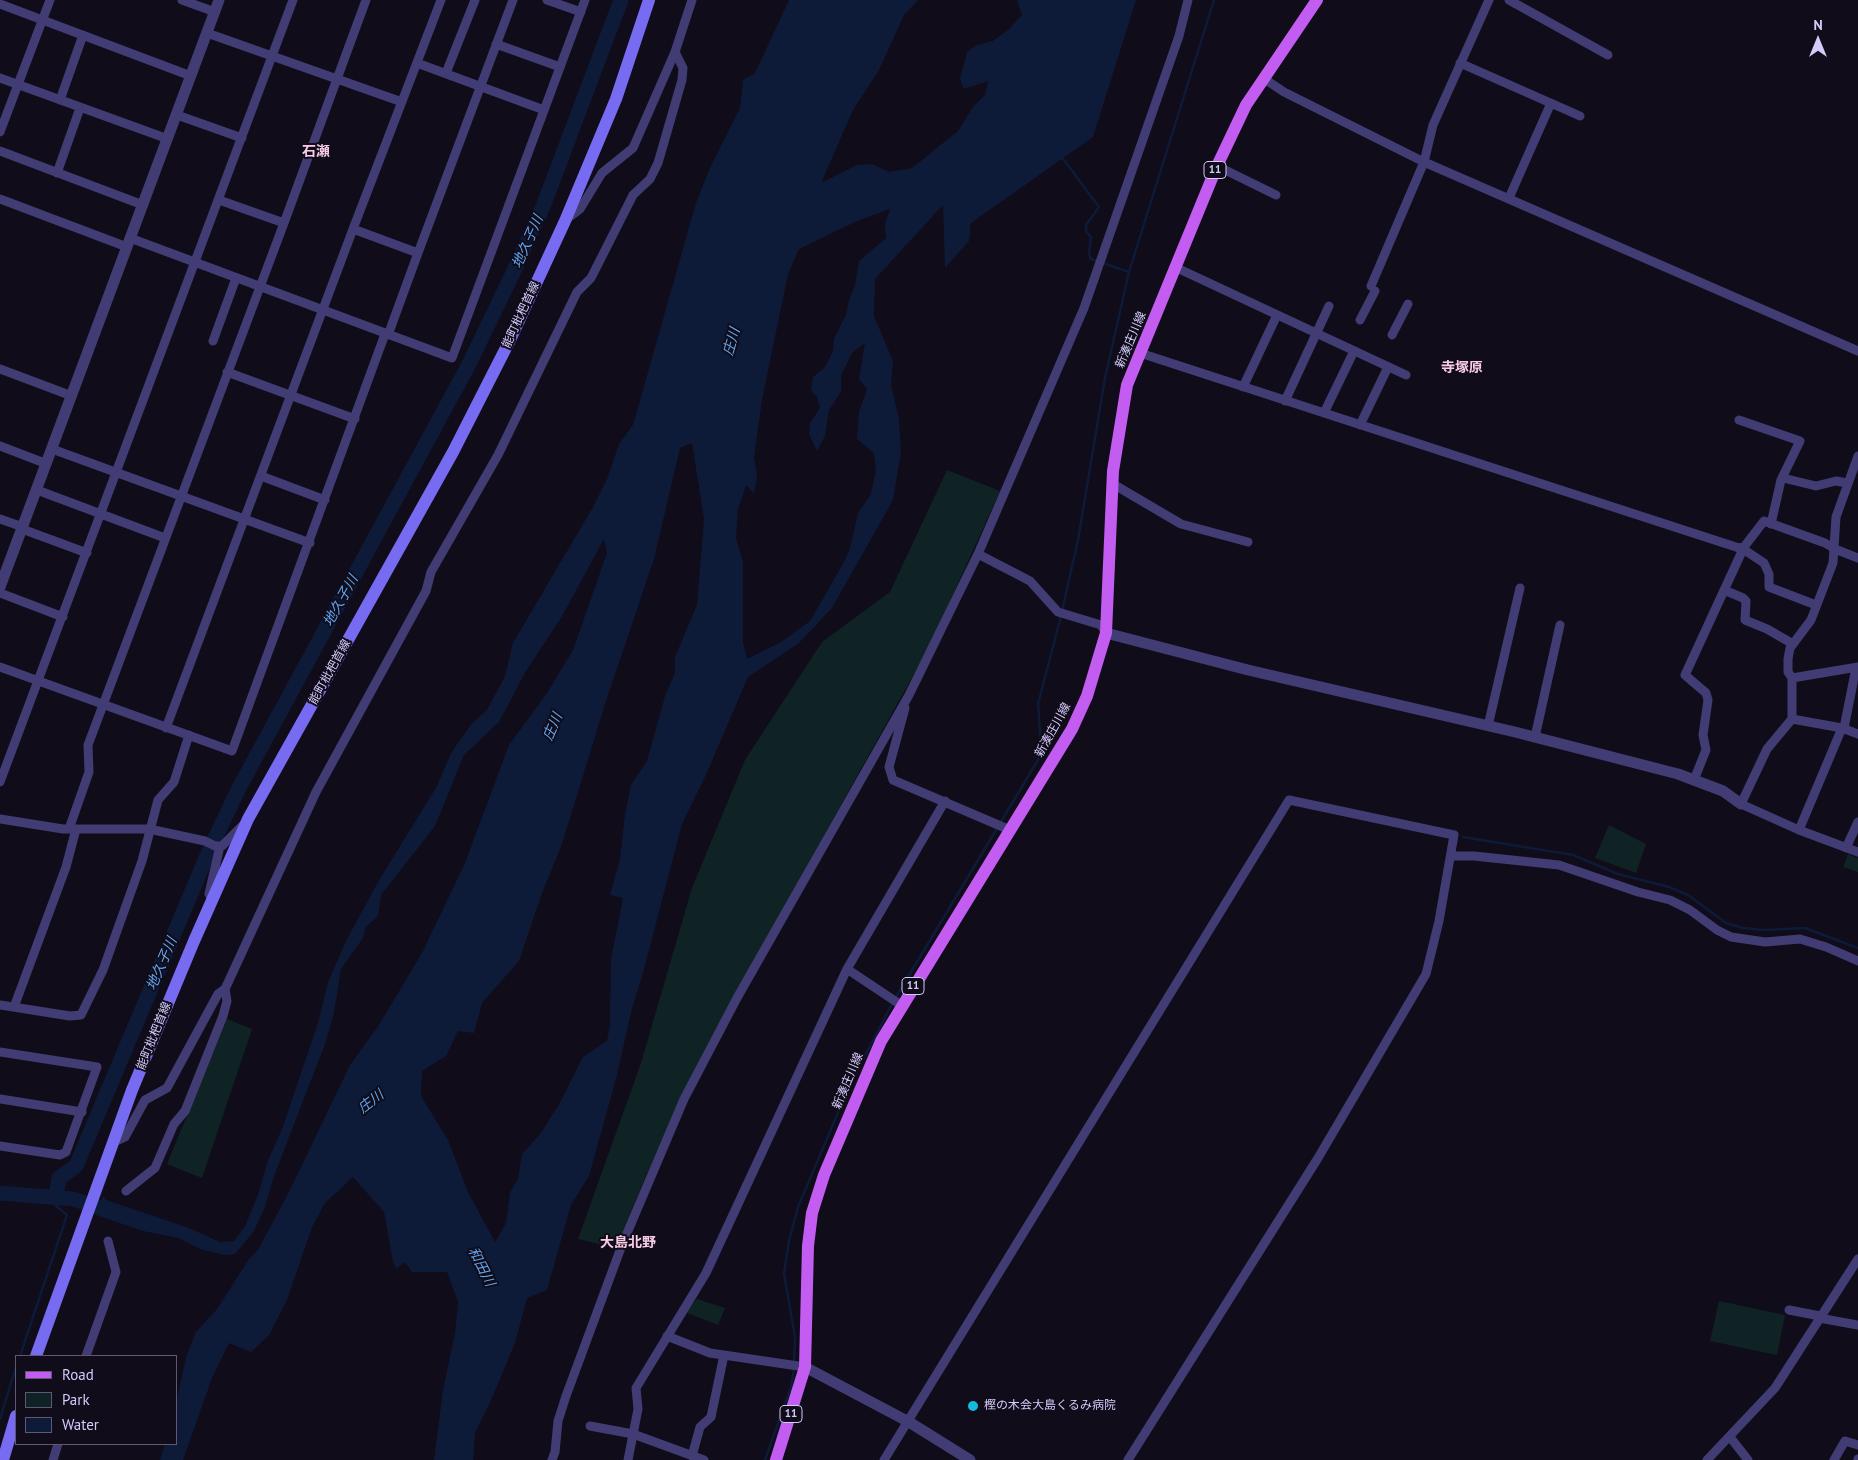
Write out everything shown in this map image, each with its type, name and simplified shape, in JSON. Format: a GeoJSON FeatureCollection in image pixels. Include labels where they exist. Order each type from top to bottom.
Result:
{"type":"FeatureCollection","features":[{"type":"Feature","properties":{"kind":"main road","name":"能町枇杷首線"},"geometry":{"type":"LineString","coordinates":[[36,1355],[112,1143],[213,899],[248,820],[453,452],[510,340],[565,221],[616,99],[649,0]]}},
{"type":"Feature","properties":{"kind":"main road","name":"新湊庄川線"},"geometry":{"type":"LineString","coordinates":[[776,1460],[805,1367],[808,1246],[817,1194],[881,1041],[901,1005],[1072,729],[1094,674],[1106,633],[1113,484],[1127,385],[1177,268],[1217,166],[1246,104],[1317,0]]}},
{"type":"Feature","properties":{"kind":"main road"},"geometry":{"type":"LineString","coordinates":[[3,1460],[3,1446],[15,1418]]}},
{"type":"Feature","properties":{"kind":"street"},"geometry":{"type":"LineString","coordinates":[[0,132],[50,0]]}},
{"type":"Feature","properties":{"kind":"street"},"geometry":{"type":"LineString","coordinates":[[182,0],[215,12]]}},
{"type":"Feature","properties":{"kind":"street"},"geometry":{"type":"LineString","coordinates":[[0,587],[219,0]]}},
{"type":"Feature","properties":{"kind":"street"},"geometry":{"type":"LineString","coordinates":[[0,782],[293,0]]}},
{"type":"Feature","properties":{"kind":"street"},"geometry":{"type":"LineString","coordinates":[[14,1007],[66,867],[72,829],[89,772],[88,745],[102,704],[226,372],[284,223],[366,0]]}},
{"type":"Feature","properties":{"kind":"street"},"geometry":{"type":"LineString","coordinates":[[166,728],[322,310],[441,0]]}},
{"type":"Feature","properties":{"kind":"street"},"geometry":{"type":"LineString","coordinates":[[446,73],[475,0]]}},
{"type":"Feature","properties":{"kind":"street"},"geometry":{"type":"LineString","coordinates":[[0,667],[232,751],[386,335],[513,0]]}},
{"type":"Feature","properties":{"kind":"street"},"geometry":{"type":"LineString","coordinates":[[549,0],[581,12]]}},
{"type":"Feature","properties":{"kind":"street"},"geometry":{"type":"LineString","coordinates":[[0,199],[128,243],[194,263],[452,358],[585,0]]}},
{"type":"Feature","properties":{"kind":"street"},"geometry":{"type":"LineString","coordinates":[[565,221],[580,210],[602,173],[634,148],[676,52],[692,0]]}},
{"type":"Feature","properties":{"kind":"street"},"geometry":{"type":"LineString","coordinates":[[552,1460],[558,1422],[566,1396],[622,1245],[684,1099],[737,998],[909,695],[978,554],[1084,308],[1179,36],[1188,0]]}},
{"type":"Feature","properties":{"kind":"street"},"geometry":{"type":"LineString","coordinates":[[1360,320],[1424,162],[1433,125],[1489,0]]}},
{"type":"Feature","properties":{"kind":"street"},"geometry":{"type":"LineString","coordinates":[[1515,1],[1608,55]]}},
{"type":"Feature","properties":{"kind":"street"},"geometry":{"type":"LineString","coordinates":[[0,4],[192,76]]}},
{"type":"Feature","properties":{"kind":"street"},"geometry":{"type":"LineString","coordinates":[[207,33],[402,102]]}},
{"type":"Feature","properties":{"kind":"street"},"geometry":{"type":"LineString","coordinates":[[60,100],[83,35]]}},
{"type":"Feature","properties":{"kind":"street"},"geometry":{"type":"LineString","coordinates":[[496,44],[560,66]]}},
{"type":"Feature","properties":{"kind":"street"},"geometry":{"type":"LineString","coordinates":[[112,1143],[125,1137],[145,1100],[167,1088],[218,994],[225,989],[316,792],[426,592],[431,572],[498,455],[577,292],[591,278],[633,194],[650,179],[658,163],[682,80],[683,68],[676,52]]}},
{"type":"Feature","properties":{"kind":"street"},"geometry":{"type":"LineString","coordinates":[[418,63],[544,110]]}},
{"type":"Feature","properties":{"kind":"street"},"geometry":{"type":"LineString","coordinates":[[1460,63],[1580,116]]}},
{"type":"Feature","properties":{"kind":"street"},"geometry":{"type":"LineString","coordinates":[[0,78],[168,139]]}},
{"type":"Feature","properties":{"kind":"street"},"geometry":{"type":"LineString","coordinates":[[1263,78],[1284,92],[1424,162],[1858,351]]}},
{"type":"Feature","properties":{"kind":"street"},"geometry":{"type":"LineString","coordinates":[[1509,198],[1551,103]]}},
{"type":"Feature","properties":{"kind":"street"},"geometry":{"type":"LineString","coordinates":[[57,173],[80,108]]}},
{"type":"Feature","properties":{"kind":"street"},"geometry":{"type":"LineString","coordinates":[[177,115],[242,138]]}},
{"type":"Feature","properties":{"kind":"street"},"geometry":{"type":"LineString","coordinates":[[0,151],[143,205]]}},
{"type":"Feature","properties":{"kind":"street"},"geometry":{"type":"LineString","coordinates":[[1217,166],[1276,195]]}},
{"type":"Feature","properties":{"kind":"street"},"geometry":{"type":"LineString","coordinates":[[218,200],[284,223]]}},
{"type":"Feature","properties":{"kind":"street"},"geometry":{"type":"LineString","coordinates":[[353,229],[418,253]]}},
{"type":"Feature","properties":{"kind":"street"},"geometry":{"type":"LineString","coordinates":[[1177,268],[1406,375]]}},
{"type":"Feature","properties":{"kind":"street"},"geometry":{"type":"LineString","coordinates":[[213,341],[236,278]]}},
{"type":"Feature","properties":{"kind":"street"},"geometry":{"type":"LineString","coordinates":[[1392,335],[1408,304]]}},
{"type":"Feature","properties":{"kind":"street"},"geometry":{"type":"LineString","coordinates":[[1285,401],[1329,306]]}},
{"type":"Feature","properties":{"kind":"street"},"geometry":{"type":"LineString","coordinates":[[1243,387],[1277,315]]}},
{"type":"Feature","properties":{"kind":"street"},"geometry":{"type":"LineString","coordinates":[[1324,413],[1354,351]]}},
{"type":"Feature","properties":{"kind":"street"},"geometry":{"type":"LineString","coordinates":[[1140,353],[1714,541],[1743,548],[1764,563],[1769,574],[1768,587],[1816,604]]}},
{"type":"Feature","properties":{"kind":"street"},"geometry":{"type":"LineString","coordinates":[[1360,426],[1388,367]]}},
{"type":"Feature","properties":{"kind":"street"},"geometry":{"type":"LineString","coordinates":[[0,369],[72,396]]}},
{"type":"Feature","properties":{"kind":"street"},"geometry":{"type":"LineString","coordinates":[[226,372],[355,419]]}},
{"type":"Feature","properties":{"kind":"street"},"geometry":{"type":"LineString","coordinates":[[1739,420],[1800,441],[1782,478],[1771,524]]}},
{"type":"Feature","properties":{"kind":"street"},"geometry":{"type":"LineString","coordinates":[[0,446],[47,464]]}},
{"type":"Feature","properties":{"kind":"street"},"geometry":{"type":"LineString","coordinates":[[52,449],[310,544]]}},
{"type":"Feature","properties":{"kind":"street"},"geometry":{"type":"LineString","coordinates":[[1741,804],[1767,749],[1792,719],[1792,678],[1788,672],[1788,659],[1793,644],[1810,620],[1833,562],[1836,517],[1858,456]]}},
{"type":"Feature","properties":{"kind":"street"},"geometry":{"type":"LineString","coordinates":[[261,476],[326,500]]}},
{"type":"Feature","properties":{"kind":"street"},"geometry":{"type":"LineString","coordinates":[[1782,478],[1816,486],[1836,480],[1847,483]]}},
{"type":"Feature","properties":{"kind":"street"},"geometry":{"type":"LineString","coordinates":[[1113,484],[1181,524],[1248,542]]}},
{"type":"Feature","properties":{"kind":"street"},"geometry":{"type":"LineString","coordinates":[[37,490],[165,538]]}},
{"type":"Feature","properties":{"kind":"street"},"geometry":{"type":"LineString","coordinates":[[0,519],[87,553]]}},
{"type":"Feature","properties":{"kind":"street"},"geometry":{"type":"LineString","coordinates":[[1694,780],[1706,750],[1703,735],[1708,700],[1706,693],[1685,675],[1743,548],[1764,521],[1830,544],[1835,549],[1858,558]]}},
{"type":"Feature","properties":{"kind":"street"},"geometry":{"type":"LineString","coordinates":[[978,554],[1030,581],[1061,613],[1101,625],[1106,633],[1248,670],[1535,737],[1678,774],[1723,792],[1741,804],[1799,830],[1858,852]]}},
{"type":"Feature","properties":{"kind":"street"},"geometry":{"type":"LineString","coordinates":[[1488,726],[1520,588]]}},
{"type":"Feature","properties":{"kind":"street"},"geometry":{"type":"LineString","coordinates":[[1724,590],[1746,601],[1745,620],[1767,629],[1793,644]]}},
{"type":"Feature","properties":{"kind":"street"},"geometry":{"type":"LineString","coordinates":[[0,593],[63,617]]}},
{"type":"Feature","properties":{"kind":"street"},"geometry":{"type":"LineString","coordinates":[[1535,737],[1560,624]]}},
{"type":"Feature","properties":{"kind":"street"},"geometry":{"type":"LineString","coordinates":[[1792,678],[1857,668],[1850,706],[1843,728],[1799,830]]}},
{"type":"Feature","properties":{"kind":"street"},"geometry":{"type":"LineString","coordinates":[[909,695],[889,767],[893,780],[1010,830]]}},
{"type":"Feature","properties":{"kind":"street"},"geometry":{"type":"LineString","coordinates":[[1792,719],[1843,728],[1858,734]]}},
{"type":"Feature","properties":{"kind":"street"},"geometry":{"type":"LineString","coordinates":[[0,1005],[70,1016],[81,1015],[103,970],[142,861],[158,800],[174,782],[189,736]]}},
{"type":"Feature","properties":{"kind":"street"},"geometry":{"type":"LineString","coordinates":[[884,1460],[1289,800],[1454,834],[1452,856],[1426,974],[1318,1158],[1128,1460]]}},
{"type":"Feature","properties":{"kind":"street"},"geometry":{"type":"LineString","coordinates":[[628,1460],[638,1409],[636,1388],[706,1273],[847,969],[945,801]]}},
{"type":"Feature","properties":{"kind":"street"},"geometry":{"type":"LineString","coordinates":[[0,819],[72,829],[149,829],[220,846]]}},
{"type":"Feature","properties":{"kind":"street"},"geometry":{"type":"LineString","coordinates":[[213,899],[209,894],[220,846],[248,820]]}},
{"type":"Feature","properties":{"kind":"street"},"geometry":{"type":"LineString","coordinates":[[1846,848],[1858,822]]}},
{"type":"Feature","properties":{"kind":"street"},"geometry":{"type":"LineString","coordinates":[[1452,856],[1474,856],[1559,865],[1638,892],[1670,900],[1690,910],[1717,930],[1732,938],[1765,942],[1800,940],[1826,947],[1858,961]]}},
{"type":"Feature","properties":{"kind":"street"},"geometry":{"type":"LineString","coordinates":[[847,969],[901,1005]]}},
{"type":"Feature","properties":{"kind":"street"},"geometry":{"type":"LineString","coordinates":[[126,1191],[156,1168],[174,1124],[185,1111],[223,1016],[227,1002],[225,989]]}},
{"type":"Feature","properties":{"kind":"street"},"geometry":{"type":"LineString","coordinates":[[0,1052],[98,1068],[66,1152],[60,1155],[0,1146]]}},
{"type":"Feature","properties":{"kind":"street"},"geometry":{"type":"LineString","coordinates":[[0,1099],[82,1112]]}},
{"type":"Feature","properties":{"kind":"street"},"geometry":{"type":"LineString","coordinates":[[86,1355],[116,1272],[108,1241]]}},
{"type":"Feature","properties":{"kind":"street"},"geometry":{"type":"LineString","coordinates":[[1708,1460],[1775,1388],[1819,1317],[1858,1260]]}},
{"type":"Feature","properties":{"kind":"street"},"geometry":{"type":"LineString","coordinates":[[1790,1310],[1858,1325]]}},
{"type":"Feature","properties":{"kind":"street"},"geometry":{"type":"LineString","coordinates":[[668,1336],[710,1353],[805,1367],[909,1422],[970,1460]]}},
{"type":"Feature","properties":{"kind":"street"},"geometry":{"type":"LineString","coordinates":[[692,1456],[700,1427],[711,1417],[724,1355]]}},
{"type":"Feature","properties":{"kind":"street"},"geometry":{"type":"LineString","coordinates":[[590,1426],[633,1434],[704,1460]]}},
{"type":"Feature","properties":{"kind":"street"},"geometry":{"type":"LineString","coordinates":[[1730,1437],[1748,1460]]}},
{"type":"Feature","properties":{"kind":"street"},"geometry":{"type":"LineString","coordinates":[[1834,1460],[1845,1442],[1858,1445]]}},
{"type":"Feature","properties":{"kind":"street"},"geometry":{"type":"LineString","coordinates":[[53,1460],[58,1445]]}},
{"type":"Feature","properties":{"kind":"green space"},"geometry":{"type":"Polygon","coordinates":[[[947,470],[1000,491],[930,645],[709,1042],[644,1180],[616,1248],[578,1239],[641,1063],[692,888],[745,760],[822,642],[890,592],[947,470]]]}},
{"type":"Feature","properties":{"kind":"green space"},"geometry":{"type":"Polygon","coordinates":[[[1609,825],[1646,844],[1636,873],[1595,858],[1609,825]]]}},
{"type":"Feature","properties":{"kind":"green space"},"geometry":{"type":"Polygon","coordinates":[[[1848,854],[1858,858],[1858,872],[1843,867],[1848,854]]]}},
{"type":"Feature","properties":{"kind":"green space"},"geometry":{"type":"Polygon","coordinates":[[[227,1019],[252,1029],[202,1178],[167,1164],[227,1019]]]}},
{"type":"Feature","properties":{"kind":"green space"},"geometry":{"type":"Polygon","coordinates":[[[697,1299],[725,1308],[718,1325],[685,1312],[697,1299]]]}},
{"type":"Feature","properties":{"kind":"green space"},"geometry":{"type":"Polygon","coordinates":[[[1719,1301],[1785,1315],[1777,1355],[1710,1341],[1719,1301]]]}},
{"type":"Feature","properties":{"kind":"water"},"geometry":{"type":"Polygon","coordinates":[[[789,0],[918,0],[904,15],[879,70],[853,110],[821,183],[857,165],[872,164],[889,172],[912,168],[958,131],[973,107],[985,95],[988,81],[964,89],[960,79],[967,52],[977,45],[993,41],[1008,30],[1022,15],[1017,0],[1136,0],[1093,137],[971,223],[969,241],[945,268],[943,205],[875,279],[874,316],[893,361],[891,385],[899,419],[901,452],[893,500],[832,608],[799,643],[748,677],[705,777],[682,824],[589,1176],[571,1205],[547,1290],[527,1298],[515,1343],[475,1433],[473,1460],[434,1460],[443,1390],[455,1333],[458,1302],[447,1272],[412,1272],[405,1262],[396,1269],[384,1212],[353,1177],[325,1203],[312,1227],[287,1300],[269,1335],[251,1352],[229,1343],[212,1378],[183,1460],[160,1460],[165,1445],[178,1445],[178,1395],[186,1357],[196,1332],[217,1309],[249,1259],[258,1250],[291,1188],[350,1065],[379,1025],[422,953],[465,863],[509,745],[547,693],[573,650],[607,553],[604,539],[561,618],[526,671],[499,722],[464,755],[435,826],[381,895],[378,916],[366,927],[363,938],[341,969],[334,1013],[325,1044],[274,1176],[265,1207],[254,1231],[235,1254],[225,1255],[200,1249],[178,1238],[143,1231],[96,1215],[103,1196],[106,1200],[189,1228],[220,1242],[234,1241],[245,1226],[258,1195],[267,1163],[282,1129],[318,1023],[328,982],[346,941],[378,882],[437,786],[451,753],[472,723],[487,710],[505,676],[513,643],[593,507],[607,479],[619,444],[633,425],[696,203],[710,168],[740,108],[743,80],[755,73],[789,0]],[[890,209],[857,221],[799,249],[788,274],[762,400],[754,457],[757,477],[754,494],[746,485],[738,509],[736,538],[743,562],[743,642],[747,659],[781,642],[810,621],[844,562],[850,548],[858,513],[871,494],[876,469],[874,453],[857,439],[859,412],[867,389],[859,379],[865,343],[852,353],[841,375],[841,392],[829,410],[825,436],[817,451],[809,434],[810,423],[820,408],[817,397],[811,390],[813,377],[825,367],[833,351],[834,339],[846,315],[855,285],[859,261],[886,238],[885,224],[890,209]],[[692,443],[680,448],[654,559],[605,704],[562,844],[542,893],[519,961],[482,1003],[474,1033],[458,1031],[446,1056],[422,1071],[421,1096],[448,1140],[468,1192],[495,1242],[506,1223],[510,1192],[518,1179],[522,1154],[541,1133],[561,1101],[583,1057],[607,1041],[610,1025],[611,959],[623,898],[610,895],[620,859],[625,814],[631,785],[647,761],[665,696],[675,673],[675,657],[697,605],[704,519],[692,443]]]}},
{"type":"Feature","properties":{"kind":"waterway","name":"地久子川"},"geometry":{"type":"LineString","coordinates":[[56,1197],[59,1178],[76,1166],[209,851],[239,788],[468,366],[513,273],[544,204],[621,0]]}},
{"type":"Feature","properties":{"kind":"waterway"},"geometry":{"type":"LineString","coordinates":[[1062,611],[1078,540],[1105,378],[1129,272],[1214,0]]}},
{"type":"Feature","properties":{"kind":"waterway"},"geometry":{"type":"LineString","coordinates":[[1061,156],[1099,207],[1086,225],[1086,231],[1091,237],[1089,254],[1091,259],[1129,272]]}},
{"type":"Feature","properties":{"kind":"waterway"},"geometry":{"type":"LineString","coordinates":[[896,997],[1038,760],[1041,745],[1038,704],[1061,616]]}},
{"type":"Feature","properties":{"kind":"waterway"},"geometry":{"type":"LineString","coordinates":[[1463,837],[1573,855],[1618,874],[1669,887],[1688,895],[1726,923],[1743,928],[1764,930],[1805,928],[1858,948]]}},
{"type":"Feature","properties":{"kind":"waterway"},"geometry":{"type":"LineString","coordinates":[[794,1363],[795,1337],[784,1274],[789,1241],[798,1207],[851,1082],[893,1002]]}},
{"type":"Feature","properties":{"kind":"waterway","name":"地久子川"},"geometry":{"type":"LineString","coordinates":[[0,1193],[73,1199],[118,1214]]}},
{"type":"Feature","properties":{"kind":"waterway"},"geometry":{"type":"LineString","coordinates":[[20,1355],[67,1215],[55,1205],[56,1197]]}},
{"type":"Feature","properties":{"kind":"waterway"},"geometry":{"type":"LineString","coordinates":[[765,1460],[791,1387],[794,1369]]}},
{"type":"Feature","properties":{"kind":"waterway"},"geometry":{"type":"LineString","coordinates":[[0,1419],[15,1370]]}},
{"type":"Feature","properties":{"kind":"place","name":"樫の木会大島くるみ病院"},"geometry":{"type":"Point","coordinates":[973,1406]}},
{"type":"Feature","properties":{"kind":"district","name":"石瀬"},"geometry":{"type":"Point","coordinates":[316,152]}},
{"type":"Feature","properties":{"kind":"district","name":"寺塚原"},"geometry":{"type":"Point","coordinates":[1462,368]}},
{"type":"Feature","properties":{"kind":"district","name":"大島北野"},"geometry":{"type":"Point","coordinates":[628,1243]}},
{"type":"Feature","properties":{"kind":"water label","name":"庄川"},"geometry":{"type":"Point","coordinates":[732,342]}},
{"type":"Feature","properties":{"kind":"water label","name":"庄川"},"geometry":{"type":"Point","coordinates":[553,727]}},
{"type":"Feature","properties":{"kind":"water label","name":"庄川"},"geometry":{"type":"Point","coordinates":[371,1102]}},
{"type":"Feature","properties":{"kind":"water label","name":"和田川"},"geometry":{"type":"Point","coordinates":[481,1267]}}]}
